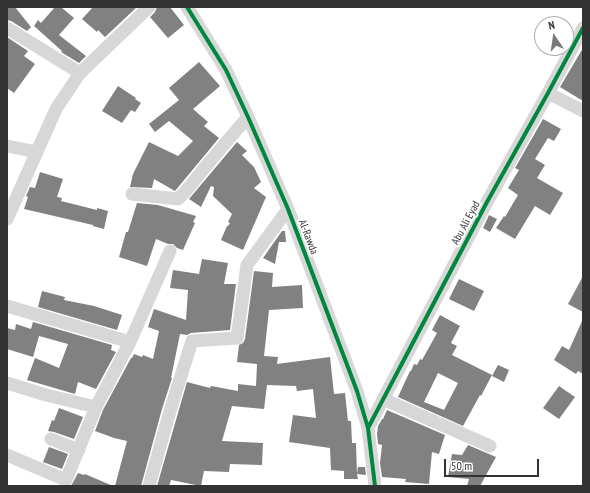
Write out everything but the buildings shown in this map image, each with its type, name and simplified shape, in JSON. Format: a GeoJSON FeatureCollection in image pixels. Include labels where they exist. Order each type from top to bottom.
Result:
{"type":"FeatureCollection","features":[{"type":"Feature","properties":{"kind":"street"},"geometry":{"type":"LineString","coordinates":[[7,218],[56,109],[80,73],[149,7]]}},
{"type":"Feature","properties":{"kind":"street","name":"Al-Rawda"},"geometry":{"type":"LineString","coordinates":[[187,7],[226,70],[288,209],[357,391],[368,428],[375,486]]}},
{"type":"Feature","properties":{"kind":"street"},"geometry":{"type":"LineString","coordinates":[[7,28],[80,73]]}},
{"type":"Feature","properties":{"kind":"street","name":"Abu Ali Eyad"},"geometry":{"type":"LineString","coordinates":[[368,428],[487,202],[583,28]]}},
{"type":"Feature","properties":{"kind":"street"},"geometry":{"type":"LineString","coordinates":[[548,93],[583,111]]}},
{"type":"Feature","properties":{"kind":"street"},"geometry":{"type":"LineString","coordinates":[[132,194],[178,199],[184,194],[248,117]]}},
{"type":"Feature","properties":{"kind":"street"},"geometry":{"type":"LineString","coordinates":[[7,146],[37,152]]}},
{"type":"Feature","properties":{"kind":"street"},"geometry":{"type":"LineString","coordinates":[[149,486],[192,340],[237,338],[247,265],[288,209]]}},
{"type":"Feature","properties":{"kind":"street"},"geometry":{"type":"LineString","coordinates":[[7,455],[66,480],[96,407],[130,342],[170,251]]}},
{"type":"Feature","properties":{"kind":"street"},"geometry":{"type":"LineString","coordinates":[[7,306],[130,342]]}},
{"type":"Feature","properties":{"kind":"street"},"geometry":{"type":"LineString","coordinates":[[7,383],[46,395],[96,407]]}},
{"type":"Feature","properties":{"kind":"street"},"geometry":{"type":"LineString","coordinates":[[383,399],[490,446]]}},
{"type":"Feature","properties":{"kind":"street"},"geometry":{"type":"LineString","coordinates":[[51,438],[79,450]]}},
{"type":"Feature","properties":{"kind":"cycle path"},"geometry":{"type":"LineString","coordinates":[[187,7],[226,70],[288,209],[357,391],[368,428],[375,486]]}},
{"type":"Feature","properties":{"kind":"cycle path"},"geometry":{"type":"LineString","coordinates":[[368,428],[487,202],[583,28]]}}]}
